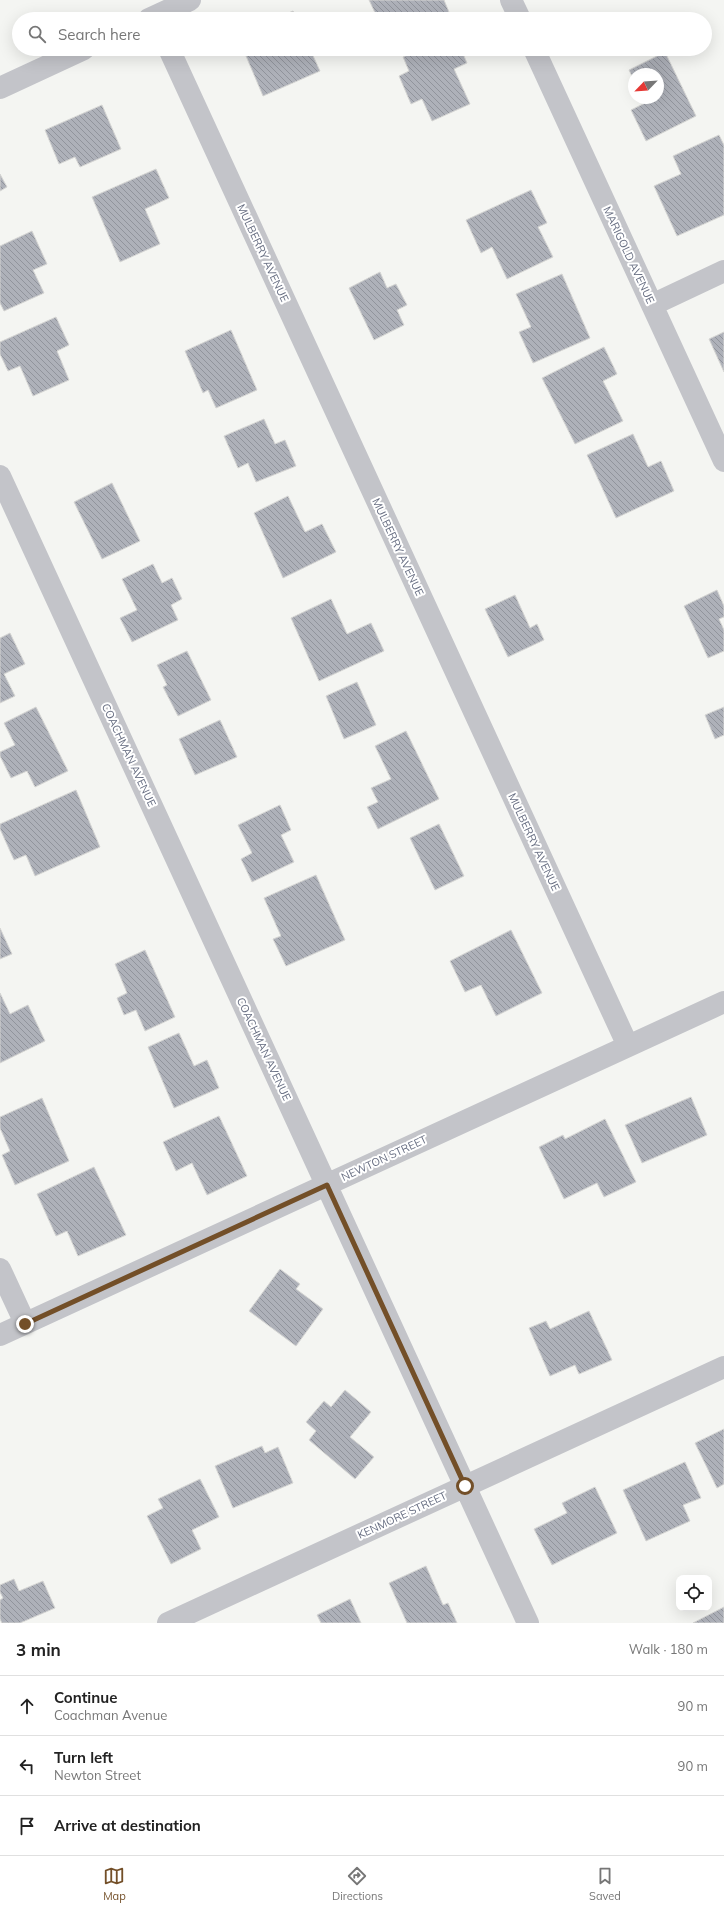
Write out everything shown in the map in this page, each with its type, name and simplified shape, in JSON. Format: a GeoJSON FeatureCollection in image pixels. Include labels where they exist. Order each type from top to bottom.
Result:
{"type":"FeatureCollection","features":[{"type":"Feature","properties":{"kind":"street"},"geometry":{"type":"LineString","coordinates":[[165,12],[190,0]]}},
{"type":"Feature","properties":{"kind":"street"},"geometry":{"type":"LineString","coordinates":[[511,0],[517,12]]}},
{"type":"Feature","properties":{"kind":"street"},"geometry":{"type":"LineString","coordinates":[[0,88],[69,56]]}},
{"type":"Feature","properties":{"kind":"street","name":"MULBERRY AVENUE"},"geometry":{"type":"LineString","coordinates":[[172,56],[628,1046]]}},
{"type":"Feature","properties":{"kind":"street","name":"MARIGOLD AVENUE"},"geometry":{"type":"LineString","coordinates":[[537,56],[724,461]]}},
{"type":"Feature","properties":{"kind":"street"},"geometry":{"type":"LineString","coordinates":[[652,305],[724,272]]}},
{"type":"Feature","properties":{"kind":"street","name":"COACHMAN AVENUE"},"geometry":{"type":"LineString","coordinates":[[0,476],[528,1623]]}},
{"type":"Feature","properties":{"kind":"street","name":"NEWTON STREET"},"geometry":{"type":"LineString","coordinates":[[0,1335],[724,1002]]}},
{"type":"Feature","properties":{"kind":"street"},"geometry":{"type":"LineString","coordinates":[[0,1269],[25,1324]]}},
{"type":"Feature","properties":{"kind":"street","name":"KENMORE STREET"},"geometry":{"type":"LineString","coordinates":[[168,1623],[724,1367]]}},
{"type":"Feature","properties":{"kind":"building"},"geometry":{"type":"Polygon","coordinates":[[[369,0],[444,0],[449,12],[375,12],[369,0]]]}},
{"type":"Feature","properties":{"kind":"building"},"geometry":{"type":"Polygon","coordinates":[[[246,56],[313,56],[320,71],[263,96],[246,56]]]}},
{"type":"Feature","properties":{"kind":"building"},"geometry":{"type":"Polygon","coordinates":[[[464,56],[467,63],[454,69],[470,104],[432,121],[422,99],[411,104],[399,76],[409,71],[403,57],[464,56]]]}},
{"type":"Feature","properties":{"kind":"building"},"geometry":{"type":"Polygon","coordinates":[[[657,56],[667,56],[696,116],[646,141],[631,110],[643,104],[664,104],[664,68],[633,68],[657,56]]]}},
{"type":"Feature","properties":{"kind":"building"},"geometry":{"type":"Polygon","coordinates":[[[102,105],[121,149],[80,167],[75,157],[59,164],[45,130],[102,105]]]}},
{"type":"Feature","properties":{"kind":"building"},"geometry":{"type":"Polygon","coordinates":[[[719,135],[724,145],[724,215],[677,236],[654,186],[681,174],[673,156],[719,135]]]}},
{"type":"Feature","properties":{"kind":"building"},"geometry":{"type":"Polygon","coordinates":[[[156,169],[169,198],[145,209],[160,244],[120,262],[92,197],[156,169]]]}},
{"type":"Feature","properties":{"kind":"building"},"geometry":{"type":"Polygon","coordinates":[[[0,174],[7,187],[0,191],[0,174]]]}},
{"type":"Feature","properties":{"kind":"building"},"geometry":{"type":"Polygon","coordinates":[[[531,190],[547,223],[538,227],[553,257],[507,279],[492,247],[481,253],[466,220],[531,190]]]}},
{"type":"Feature","properties":{"kind":"building"},"geometry":{"type":"Polygon","coordinates":[[[32,231],[47,264],[33,270],[44,293],[4,311],[0,303],[0,246],[32,231]]]}},
{"type":"Feature","properties":{"kind":"building"},"geometry":{"type":"Polygon","coordinates":[[[380,272],[387,288],[396,284],[407,305],[397,310],[404,325],[374,340],[349,288],[380,272]]]}},
{"type":"Feature","properties":{"kind":"building"},"geometry":{"type":"Polygon","coordinates":[[[562,274],[590,338],[533,363],[519,332],[531,327],[516,294],[562,274]]]}},
{"type":"Feature","properties":{"kind":"building"},"geometry":{"type":"Polygon","coordinates":[[[56,317],[69,345],[57,351],[69,380],[33,396],[20,366],[8,371],[0,354],[0,342],[56,317]]]}},
{"type":"Feature","properties":{"kind":"building"},"geometry":{"type":"Polygon","coordinates":[[[231,330],[257,390],[216,408],[208,390],[203,393],[185,351],[231,330]]]}},
{"type":"Feature","properties":{"kind":"building"},"geometry":{"type":"Polygon","coordinates":[[[724,332],[724,372],[709,339],[724,332]]]}},
{"type":"Feature","properties":{"kind":"building"},"geometry":{"type":"Polygon","coordinates":[[[604,347],[617,374],[603,381],[623,421],[575,444],[542,378],[604,347]]]}},
{"type":"Feature","properties":{"kind":"building"},"geometry":{"type":"Polygon","coordinates":[[[264,419],[275,444],[285,440],[296,466],[256,482],[248,463],[238,468],[224,436],[264,419]]]}},
{"type":"Feature","properties":{"kind":"building"},"geometry":{"type":"Polygon","coordinates":[[[633,434],[648,467],[661,461],[674,491],[616,518],[587,455],[633,434]]]}},
{"type":"Feature","properties":{"kind":"building"},"geometry":{"type":"Polygon","coordinates":[[[112,483],[140,541],[102,559],[74,502],[112,483]]]}},
{"type":"Feature","properties":{"kind":"building"},"geometry":{"type":"Polygon","coordinates":[[[288,496],[305,532],[322,524],[336,552],[283,578],[254,513],[288,496]]]}},
{"type":"Feature","properties":{"kind":"building"},"geometry":{"type":"Polygon","coordinates":[[[153,564],[162,583],[172,578],[182,599],[171,605],[178,620],[132,642],[120,618],[137,610],[122,579],[153,564]]]}},
{"type":"Feature","properties":{"kind":"building"},"geometry":{"type":"Polygon","coordinates":[[[717,590],[724,606],[724,617],[719,619],[724,630],[724,651],[708,658],[684,606],[717,590]]]}},
{"type":"Feature","properties":{"kind":"building"},"geometry":{"type":"Polygon","coordinates":[[[515,595],[530,628],[537,624],[544,640],[508,657],[485,609],[515,595]]]}},
{"type":"Feature","properties":{"kind":"building"},"geometry":{"type":"Polygon","coordinates":[[[331,599],[347,634],[371,623],[384,651],[319,681],[291,618],[331,599]]]}},
{"type":"Feature","properties":{"kind":"building"},"geometry":{"type":"Polygon","coordinates":[[[10,633],[25,664],[4,674],[15,696],[0,703],[0,638],[10,633]]]}},
{"type":"Feature","properties":{"kind":"building"},"geometry":{"type":"Polygon","coordinates":[[[187,651],[211,700],[178,716],[163,687],[167,685],[157,665],[187,651]]]}},
{"type":"Feature","properties":{"kind":"building"},"geometry":{"type":"Polygon","coordinates":[[[357,682],[376,725],[344,739],[326,696],[357,682]]]}},
{"type":"Feature","properties":{"kind":"building"},"geometry":{"type":"Polygon","coordinates":[[[36,707],[68,771],[35,787],[27,771],[11,778],[0,756],[0,752],[15,745],[4,723],[36,707]]]}},
{"type":"Feature","properties":{"kind":"building"},"geometry":{"type":"Polygon","coordinates":[[[724,707],[724,735],[715,739],[705,715],[724,707]]]}},
{"type":"Feature","properties":{"kind":"building"},"geometry":{"type":"Polygon","coordinates":[[[220,720],[237,757],[195,775],[179,739],[220,720]]]}},
{"type":"Feature","properties":{"kind":"building"},"geometry":{"type":"Polygon","coordinates":[[[406,731],[439,799],[378,829],[367,807],[378,802],[371,788],[391,779],[375,746],[406,731]]]}},
{"type":"Feature","properties":{"kind":"building"},"geometry":{"type":"Polygon","coordinates":[[[76,790],[100,847],[35,876],[26,855],[14,860],[0,829],[0,824],[76,790]]]}},
{"type":"Feature","properties":{"kind":"building"},"geometry":{"type":"Polygon","coordinates":[[[280,805],[291,830],[281,835],[294,862],[252,882],[241,859],[252,853],[238,825],[280,805]]]}},
{"type":"Feature","properties":{"kind":"building"},"geometry":{"type":"Polygon","coordinates":[[[439,824],[464,876],[435,890],[410,838],[439,824]]]}},
{"type":"Feature","properties":{"kind":"building"},"geometry":{"type":"Polygon","coordinates":[[[316,875],[345,940],[286,966],[273,939],[281,936],[264,898],[316,875]]]}},
{"type":"Feature","properties":{"kind":"building"},"geometry":{"type":"Polygon","coordinates":[[[0,928],[12,954],[0,959],[0,928]]]}},
{"type":"Feature","properties":{"kind":"building"},"geometry":{"type":"Polygon","coordinates":[[[511,930],[542,993],[496,1016],[481,985],[465,992],[450,961],[511,930]]]}},
{"type":"Feature","properties":{"kind":"building"},"geometry":{"type":"Polygon","coordinates":[[[145,950],[175,1017],[145,1031],[136,1010],[124,1015],[117,998],[127,993],[115,964],[145,950]]]}},
{"type":"Feature","properties":{"kind":"building"},"geometry":{"type":"Polygon","coordinates":[[[0,993],[10,1014],[28,1005],[45,1041],[0,1063],[0,993]]]}},
{"type":"Feature","properties":{"kind":"building"},"geometry":{"type":"Polygon","coordinates":[[[179,1033],[194,1066],[207,1060],[219,1088],[174,1108],[148,1047],[179,1033]]]}},
{"type":"Feature","properties":{"kind":"building"},"geometry":{"type":"Polygon","coordinates":[[[691,1097],[707,1135],[642,1163],[625,1125],[691,1097]]]}},
{"type":"Feature","properties":{"kind":"building"},"geometry":{"type":"Polygon","coordinates":[[[42,1098],[69,1161],[15,1185],[2,1155],[10,1151],[0,1128],[0,1117],[42,1098]]]}},
{"type":"Feature","properties":{"kind":"building"},"geometry":{"type":"Polygon","coordinates":[[[219,1116],[247,1176],[207,1195],[192,1163],[176,1171],[163,1142],[219,1116]]]}},
{"type":"Feature","properties":{"kind":"building"},"geometry":{"type":"Polygon","coordinates":[[[605,1119],[636,1182],[604,1197],[597,1183],[564,1199],[539,1147],[563,1135],[565,1139],[605,1119]]]}},
{"type":"Feature","properties":{"kind":"building"},"geometry":{"type":"Polygon","coordinates":[[[94,1167],[126,1235],[78,1256],[67,1231],[56,1236],[37,1194],[94,1167]]]}},
{"type":"Feature","properties":{"kind":"building"},"geometry":{"type":"Polygon","coordinates":[[[280,1269],[300,1284],[296,1289],[323,1309],[296,1346],[249,1311],[280,1269]]]}},
{"type":"Feature","properties":{"kind":"building"},"geometry":{"type":"Polygon","coordinates":[[[589,1311],[612,1360],[579,1374],[575,1365],[550,1376],[529,1328],[546,1321],[550,1329],[589,1311]]]}},
{"type":"Feature","properties":{"kind":"building"},"geometry":{"type":"Polygon","coordinates":[[[345,1390],[371,1412],[350,1437],[374,1457],[355,1479],[309,1440],[316,1431],[306,1422],[324,1401],[331,1407],[345,1390]]]}},
{"type":"Feature","properties":{"kind":"building"},"geometry":{"type":"Polygon","coordinates":[[[724,1429],[724,1484],[717,1488],[695,1443],[724,1429]]]}},
{"type":"Feature","properties":{"kind":"building"},"geometry":{"type":"Polygon","coordinates":[[[262,1446],[265,1453],[278,1447],[293,1483],[233,1508],[215,1466],[262,1446]]]}},
{"type":"Feature","properties":{"kind":"building"},"geometry":{"type":"Polygon","coordinates":[[[685,1462],[701,1498],[683,1505],[690,1521],[646,1541],[623,1490],[685,1462]]]}},
{"type":"Feature","properties":{"kind":"building"},"geometry":{"type":"Polygon","coordinates":[[[200,1479],[219,1517],[192,1530],[201,1549],[171,1564],[147,1516],[163,1508],[158,1499],[200,1479]]]}},
{"type":"Feature","properties":{"kind":"building"},"geometry":{"type":"Polygon","coordinates":[[[595,1487],[617,1533],[552,1565],[534,1529],[567,1513],[562,1503],[595,1487]]]}},
{"type":"Feature","properties":{"kind":"building"},"geometry":{"type":"Polygon","coordinates":[[[426,1566],[443,1605],[448,1603],[457,1623],[407,1623],[389,1583],[426,1566]]]}},
{"type":"Feature","properties":{"kind":"building"},"geometry":{"type":"Polygon","coordinates":[[[14,1579],[19,1591],[43,1581],[55,1608],[20,1623],[2,1623],[0,1619],[0,1600],[3,1598],[0,1592],[0,1585],[14,1579]]]}},
{"type":"Feature","properties":{"kind":"building"},"geometry":{"type":"Polygon","coordinates":[[[350,1599],[361,1623],[321,1623],[317,1615],[350,1599]]]}},
{"type":"Feature","properties":{"kind":"building"},"geometry":{"type":"Polygon","coordinates":[[[724,1607],[724,1623],[693,1623],[724,1607]]]}},
{"type":"Feature","properties":{"kind":"route"},"geometry":{"type":"LineString","coordinates":[[25,1324],[327,1185],[465,1486]]}}]}
